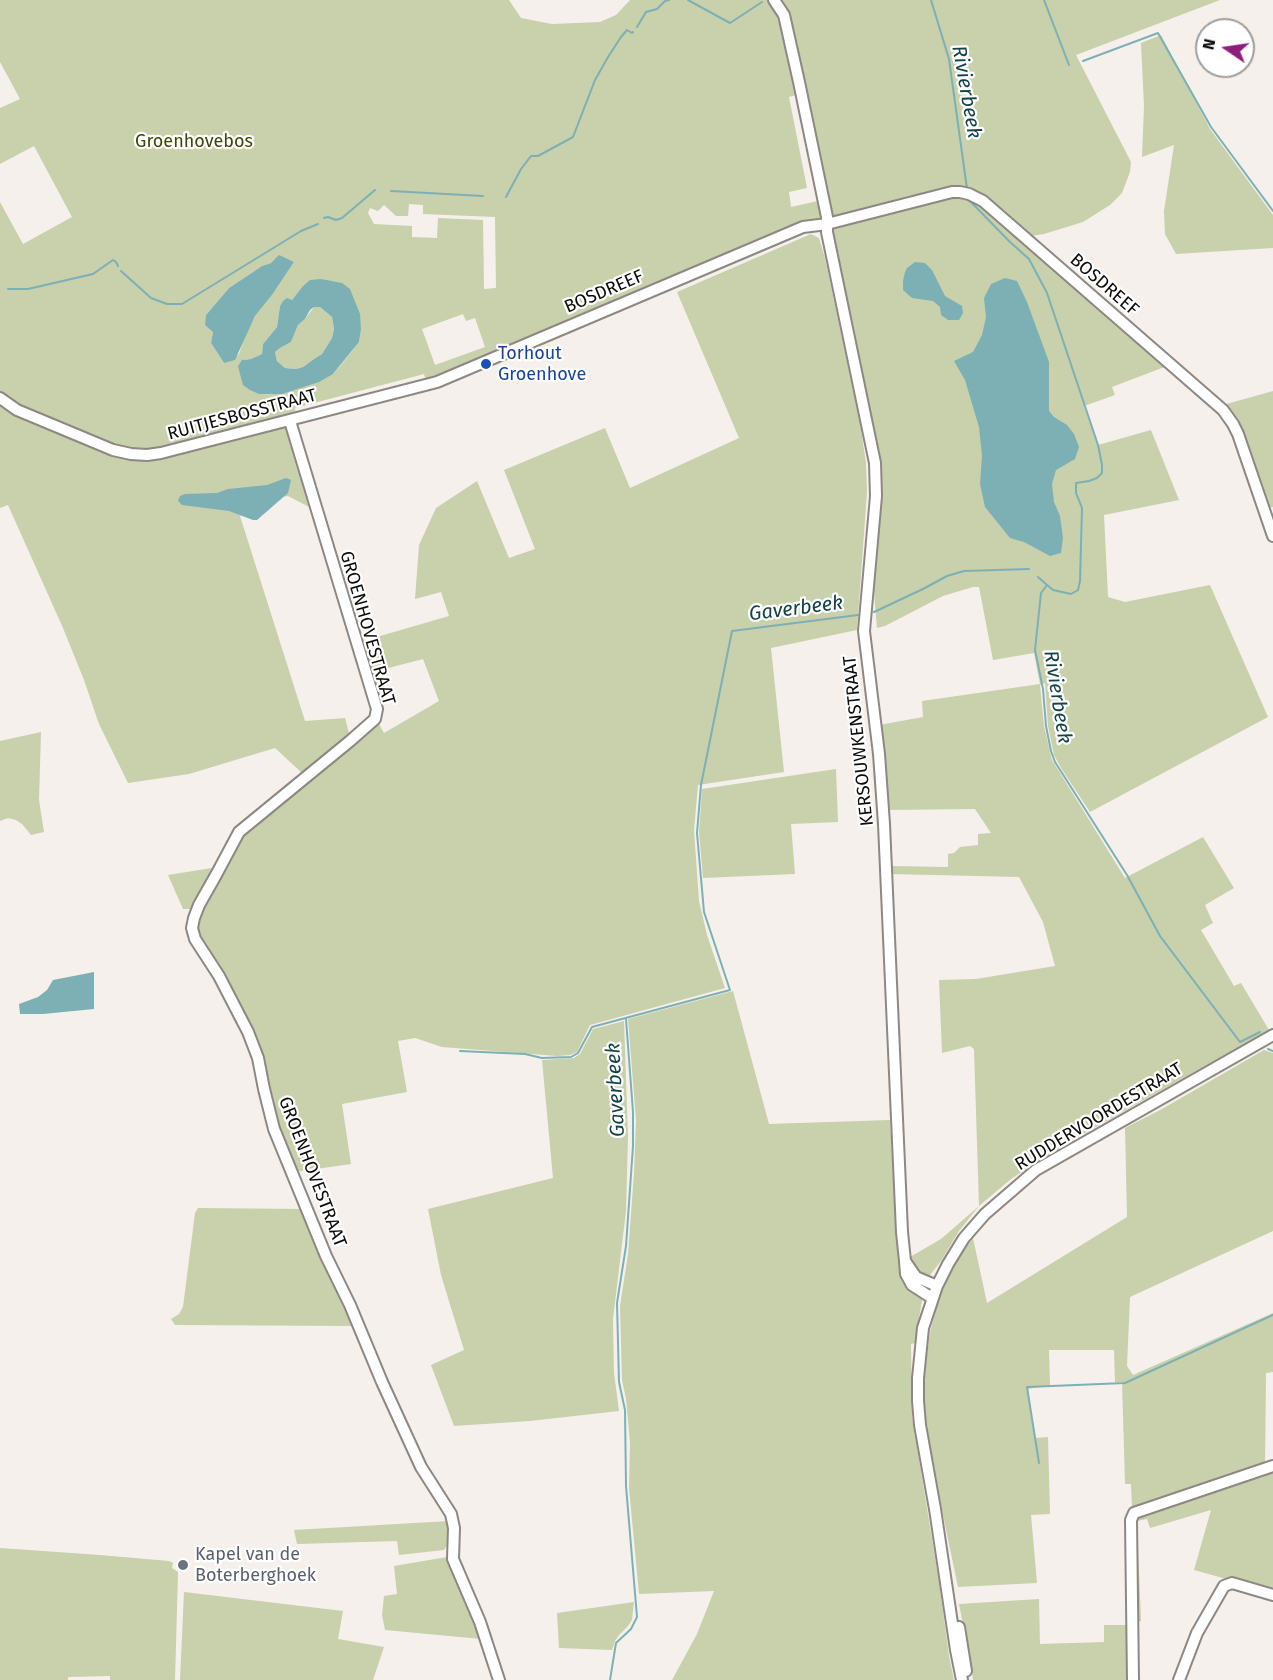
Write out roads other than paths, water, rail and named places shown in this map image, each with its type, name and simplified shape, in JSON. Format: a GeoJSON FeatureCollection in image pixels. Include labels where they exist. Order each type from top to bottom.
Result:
{"type":"FeatureCollection","features":[{"type":"Feature","properties":{"kind":"street"},"geometry":{"type":"LineString","coordinates":[[774,0],[783,15],[818,170],[827,224]]}},
{"type":"Feature","properties":{"kind":"street","name":"BOSDREEF"},"geometry":{"type":"LineString","coordinates":[[496,357],[803,227],[827,224],[952,192],[969,194],[977,197],[1228,416],[1242,444],[1273,536]]}},
{"type":"Feature","properties":{"kind":"street","name":"KERSOUWKENSTRAAT"},"geometry":{"type":"LineString","coordinates":[[827,224],[877,478],[864,631],[879,754],[884,824],[901,1220],[906,1274],[912,1285],[932,1298]]}},
{"type":"Feature","properties":{"kind":"street","name":"RUITJESBOSSTRAAT"},"geometry":{"type":"LineString","coordinates":[[0,398],[17,410],[113,450],[131,454],[161,453],[436,382],[496,357]]}},
{"type":"Feature","properties":{"kind":"street","name":"GROENHOVESTRAAT"},"geometry":{"type":"LineString","coordinates":[[290,421],[377,709],[375,719],[238,832],[199,905],[192,928],[195,939],[219,976],[248,1032],[258,1058],[274,1129],[326,1256],[421,1467],[451,1514],[454,1528],[453,1559],[480,1622],[499,1680]]}},
{"type":"Feature","properties":{"kind":"street","name":"RUDDERVOORDESTRAAT"},"geometry":{"type":"LineString","coordinates":[[962,1680],[918,1401],[923,1328],[937,1286],[964,1238],[985,1214],[1036,1170],[1273,1035]]}},
{"type":"Feature","properties":{"kind":"street"},"geometry":{"type":"LineString","coordinates":[[905,1261],[916,1277],[937,1286]]}},
{"type":"Feature","properties":{"kind":"street"},"geometry":{"type":"LineString","coordinates":[[1133,1680],[1131,1520],[1134,1513],[1273,1466]]}},
{"type":"Feature","properties":{"kind":"street"},"geometry":{"type":"LineString","coordinates":[[1179,1680],[1197,1633],[1224,1586],[1232,1584],[1273,1595]]}},
{"type":"Feature","properties":{"kind":"street","name":"RUDDERVOORDESTRAAT"},"geometry":{"type":"LineString","coordinates":[[948,1597],[959,1627],[966,1680]]}},
{"type":"Feature","properties":{"kind":"water"},"geometry":{"type":"Polygon","coordinates":[[[279,255],[294,262],[255,316],[235,360],[224,363],[211,343],[213,332],[205,325],[206,315],[229,288],[262,266],[271,263],[279,255]]]}},
{"type":"Feature","properties":{"kind":"water"},"geometry":{"type":"Polygon","coordinates":[[[915,262],[925,263],[932,270],[945,296],[962,306],[963,313],[959,320],[948,320],[941,315],[940,307],[933,301],[912,298],[903,290],[905,272],[915,262]]]}},
{"type":"Feature","properties":{"kind":"water"},"geometry":{"type":"Polygon","coordinates":[[[1005,278],[1017,281],[1049,362],[1049,411],[1067,425],[1074,434],[1079,447],[1075,459],[1056,470],[1052,484],[1063,538],[1061,553],[1050,556],[1024,542],[1010,538],[985,507],[980,484],[982,456],[979,427],[965,380],[954,361],[973,352],[982,335],[986,317],[984,298],[991,284],[1005,278]]]}},
{"type":"Feature","properties":{"kind":"water"},"geometry":{"type":"Polygon","coordinates":[[[321,279],[342,283],[350,289],[360,314],[359,342],[333,374],[319,382],[282,394],[259,394],[250,390],[243,385],[238,366],[242,360],[262,354],[263,344],[277,327],[283,301],[287,298],[292,300],[310,280],[321,279]],[[320,307],[310,310],[298,325],[291,342],[275,352],[277,361],[285,368],[303,367],[322,354],[332,338],[334,329],[332,317],[320,307]]]}},
{"type":"Feature","properties":{"kind":"water"},"geometry":{"type":"Polygon","coordinates":[[[286,478],[291,480],[288,493],[257,520],[229,511],[182,505],[178,501],[180,496],[185,494],[217,493],[228,489],[267,485],[286,478]]]}},
{"type":"Feature","properties":{"kind":"water"},"geometry":{"type":"Polygon","coordinates":[[[94,972],[94,1009],[20,1014],[19,1004],[38,997],[47,990],[53,980],[94,972]]]}},
{"type":"Feature","properties":{"kind":"waterway"},"geometry":{"type":"LineString","coordinates":[[637,27],[646,12],[657,9],[669,0]]}},
{"type":"Feature","properties":{"kind":"waterway"},"geometry":{"type":"LineString","coordinates":[[688,0],[730,23],[762,2]]}},
{"type":"Feature","properties":{"kind":"waterway","name":"Rivierbeek"},"geometry":{"type":"LineString","coordinates":[[931,0],[949,59],[967,189]]}},
{"type":"Feature","properties":{"kind":"waterway"},"geometry":{"type":"LineString","coordinates":[[1044,0],[1069,65]]}},
{"type":"Feature","properties":{"kind":"waterway"},"geometry":{"type":"LineString","coordinates":[[506,197],[531,156],[538,156],[573,137],[595,80],[608,57],[627,30],[633,32]]}},
{"type":"Feature","properties":{"kind":"waterway"},"geometry":{"type":"LineString","coordinates":[[1083,61],[1158,33],[1211,127],[1273,211]]}},
{"type":"Feature","properties":{"kind":"waterway"},"geometry":{"type":"LineString","coordinates":[[324,218],[336,220],[342,218],[375,190]]}},
{"type":"Feature","properties":{"kind":"waterway"},"geometry":{"type":"LineString","coordinates":[[391,191],[483,196]]}},
{"type":"Feature","properties":{"kind":"waterway","name":"Rivierbeek"},"geometry":{"type":"LineString","coordinates":[[969,200],[1029,259],[1047,293],[1098,445],[1102,465],[1102,473],[1097,478],[1076,483],[1076,493],[1082,508],[1078,590],[1071,594],[1053,590],[1047,585],[1041,593],[1035,650],[1051,751],[1055,762],[1127,875],[1160,936],[1240,1042],[1260,1032]]}},
{"type":"Feature","properties":{"kind":"waterway"},"geometry":{"type":"LineString","coordinates":[[121,271],[151,298],[167,304],[182,304],[301,231],[318,224]]}},
{"type":"Feature","properties":{"kind":"waterway"},"geometry":{"type":"LineString","coordinates":[[8,289],[28,289],[93,274],[113,260],[118,266]]}},
{"type":"Feature","properties":{"kind":"waterway","name":"Gaverbeek"},"geometry":{"type":"LineString","coordinates":[[874,612],[947,576],[964,571],[1029,569]]}},
{"type":"Feature","properties":{"kind":"waterway","name":"Gaverbeek"},"geometry":{"type":"LineString","coordinates":[[1038,577],[1047,585]]}},
{"type":"Feature","properties":{"kind":"waterway","name":"Gaverbeek"},"geometry":{"type":"LineString","coordinates":[[460,1051],[525,1054],[542,1058],[571,1057],[578,1053],[592,1027],[730,990],[704,912],[697,833],[701,785],[732,631],[858,615]]}},
{"type":"Feature","properties":{"kind":"waterway","name":"Gaverbeek"},"geometry":{"type":"LineString","coordinates":[[610,1680],[616,1643],[631,1629],[637,1617],[626,1486],[625,1410],[619,1382],[617,1303],[626,1246],[633,1146],[633,1112],[626,1019]]}},
{"type":"Feature","properties":{"kind":"waterway","name":"Rivierbeek"},"geometry":{"type":"LineString","coordinates":[[1268,1049],[1273,1051]]}},
{"type":"Feature","properties":{"kind":"waterway"},"geometry":{"type":"LineString","coordinates":[[1039,1463],[1027,1387],[1125,1383],[1273,1315]]}},
{"type":"Feature","properties":{"kind":"place","name":"Torhout Groenhove"},"geometry":{"type":"Point","coordinates":[486,364]}},
{"type":"Feature","properties":{"kind":"place","name":"Kapel van de Boterberghoek"},"geometry":{"type":"Point","coordinates":[183,1565]}},
{"type":"Feature","properties":{"kind":"park label","name":"Groenhovebos"},"geometry":{"type":"Point","coordinates":[194,142]}}]}
